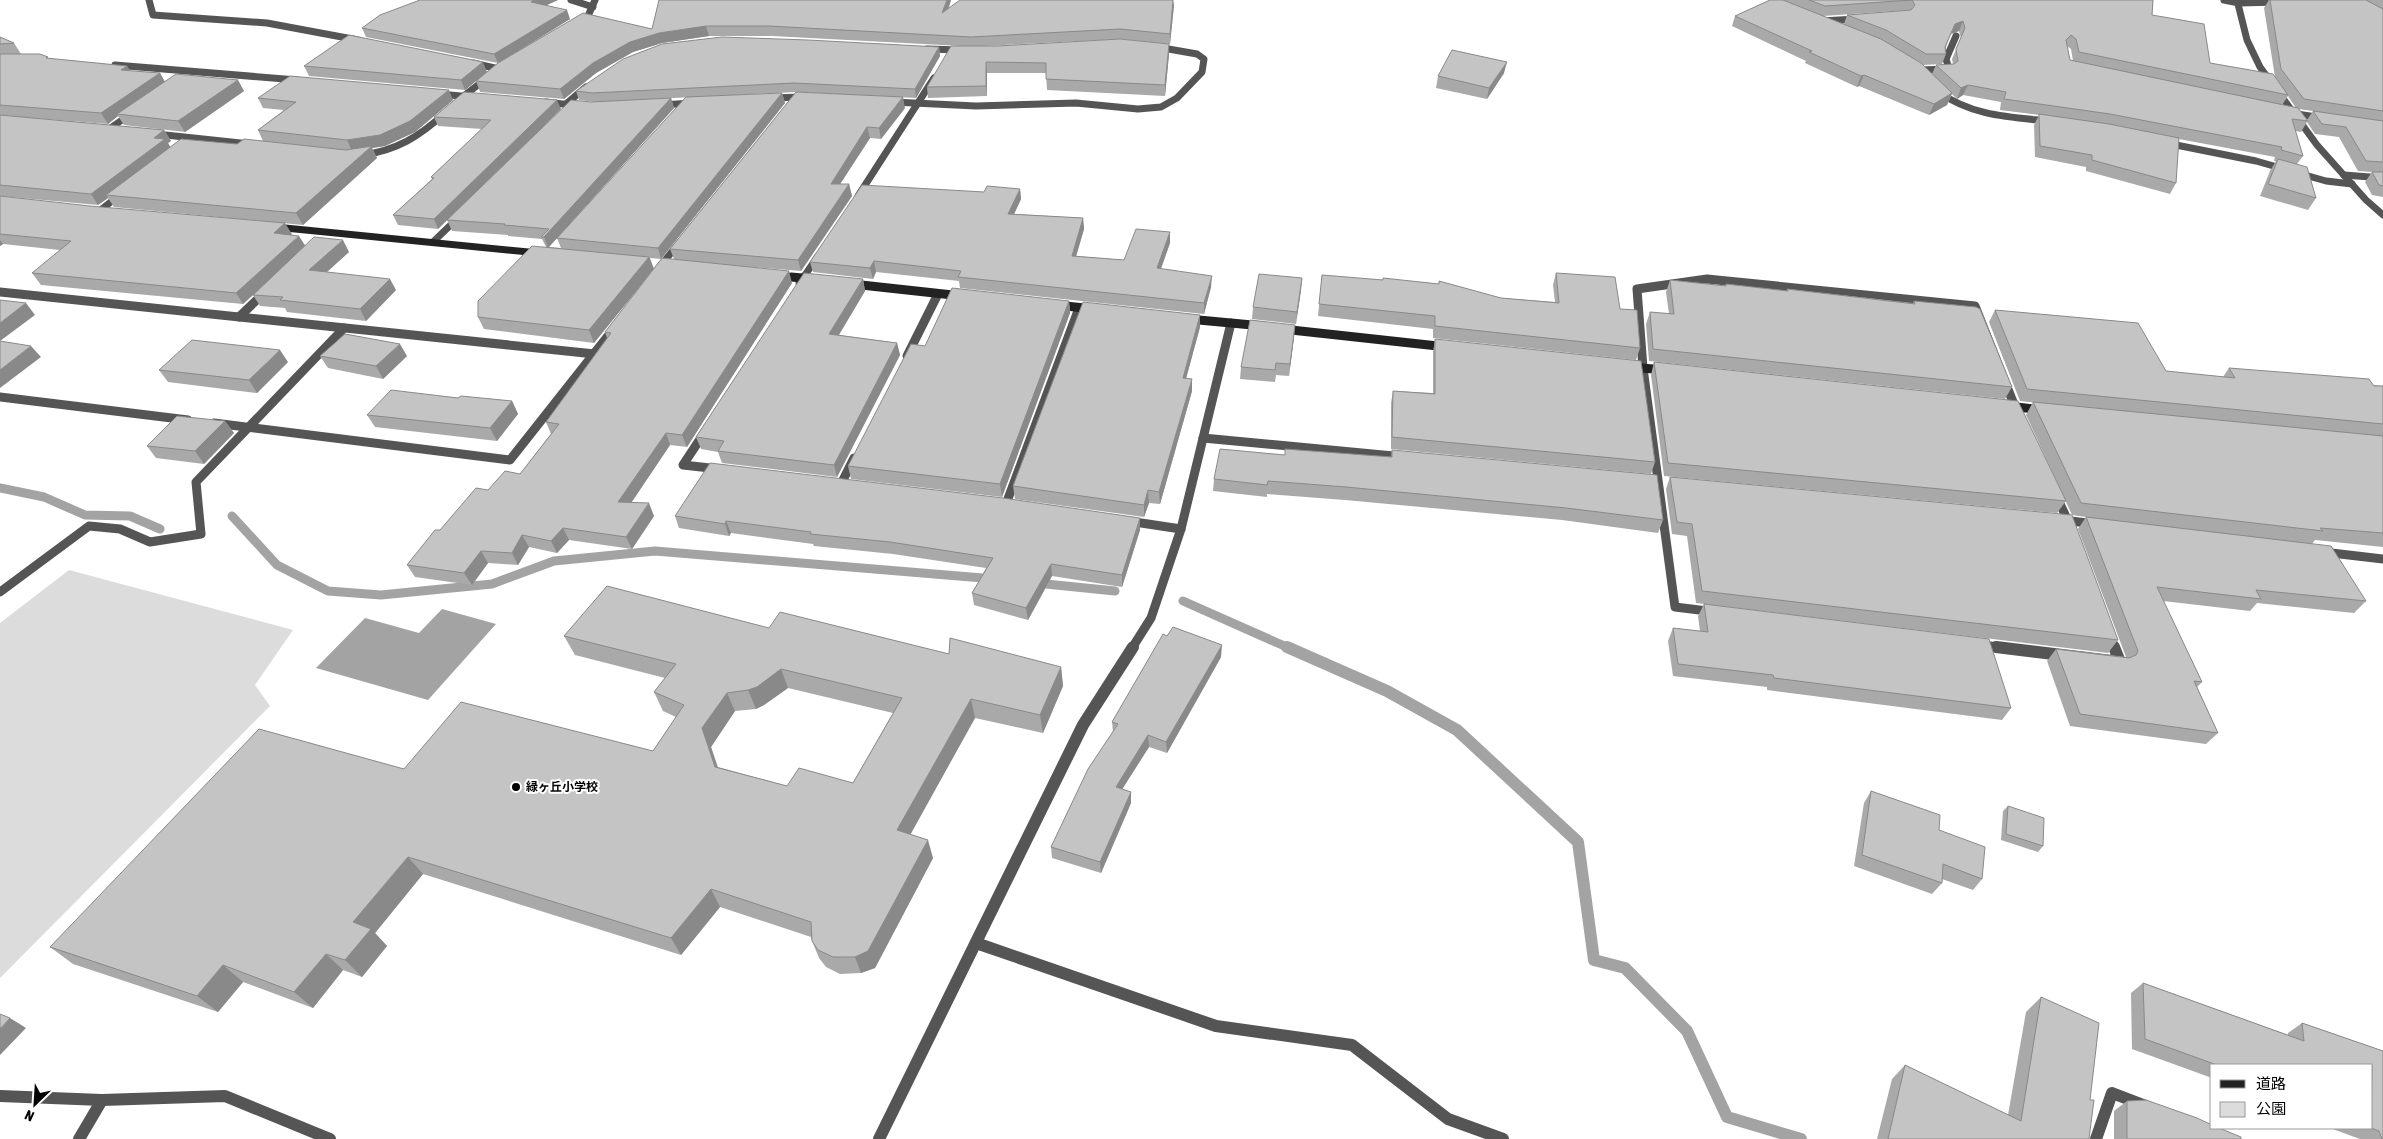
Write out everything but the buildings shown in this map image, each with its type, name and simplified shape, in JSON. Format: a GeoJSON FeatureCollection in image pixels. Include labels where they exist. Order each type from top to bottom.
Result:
{"type":"FeatureCollection","features":[{"type":"Feature","properties":{"kind":"street"},"geometry":{"type":"LineString","coordinates":[[149,0],[154,15],[267,22],[369,42]]}},
{"type":"Feature","properties":{"kind":"street"},"geometry":{"type":"LineString","coordinates":[[571,0],[593,7]]}},
{"type":"Feature","properties":{"kind":"street"},"geometry":{"type":"LineString","coordinates":[[572,24],[588,16],[595,0]]}},
{"type":"Feature","properties":{"kind":"street"},"geometry":{"type":"LineString","coordinates":[[2224,0],[2238,2],[2292,2]]}},
{"type":"Feature","properties":{"kind":"street"},"geometry":{"type":"LineString","coordinates":[[2238,2],[2247,40],[2260,67],[2317,145],[2383,215]]}},
{"type":"Feature","properties":{"kind":"street"},"geometry":{"type":"LineString","coordinates":[[1812,17],[1837,27]]}},
{"type":"Feature","properties":{"kind":"street"},"geometry":{"type":"LineString","coordinates":[[1821,21],[1868,18]]}},
{"type":"Feature","properties":{"kind":"street"},"geometry":{"type":"LineString","coordinates":[[1912,66],[1922,73],[1949,68],[1946,59],[1956,36]]}},
{"type":"Feature","properties":{"kind":"street"},"geometry":{"type":"LineString","coordinates":[[881,102],[976,106],[1076,103],[1138,109],[1161,107],[1177,98],[1202,72],[1204,59],[1197,54],[1146,46]]}},
{"type":"Feature","properties":{"kind":"street"},"geometry":{"type":"LineString","coordinates":[[922,48],[968,51]]}},
{"type":"Feature","properties":{"kind":"street"},"geometry":{"type":"LineString","coordinates":[[946,58],[950,50]]}},
{"type":"Feature","properties":{"kind":"street"},"geometry":{"type":"LineString","coordinates":[[464,62],[499,69]]}},
{"type":"Feature","properties":{"kind":"street"},"geometry":{"type":"LineString","coordinates":[[106,64],[301,81]]}},
{"type":"Feature","properties":{"kind":"street"},"geometry":{"type":"LineString","coordinates":[[457,102],[507,64]]}},
{"type":"Feature","properties":{"kind":"street"},"geometry":{"type":"LineString","coordinates":[[185,77],[192,72]]}},
{"type":"Feature","properties":{"kind":"street"},"geometry":{"type":"LineString","coordinates":[[852,203],[919,104],[937,73]]}},
{"type":"Feature","properties":{"kind":"street"},"geometry":{"type":"LineString","coordinates":[[568,107],[591,83]]}},
{"type":"Feature","properties":{"kind":"street"},"geometry":{"type":"LineString","coordinates":[[1933,87],[1958,106],[1972,111],[2058,123]]}},
{"type":"Feature","properties":{"kind":"street"},"geometry":{"type":"LineString","coordinates":[[435,93],[482,98]]}},
{"type":"Feature","properties":{"kind":"street"},"geometry":{"type":"LineString","coordinates":[[790,104],[796,97]]}},
{"type":"Feature","properties":{"kind":"street"},"geometry":{"type":"LineString","coordinates":[[766,99],[815,98]]}},
{"type":"Feature","properties":{"kind":"street"},"geometry":{"type":"LineString","coordinates":[[538,102],[568,107],[588,106]]}},
{"type":"Feature","properties":{"kind":"street"},"geometry":{"type":"LineString","coordinates":[[652,105],[706,102]]}},
{"type":"Feature","properties":{"kind":"street"},"geometry":{"type":"LineString","coordinates":[[680,110],[686,103]]}},
{"type":"Feature","properties":{"kind":"street"},"geometry":{"type":"LineString","coordinates":[[109,129],[139,108]]}},
{"type":"Feature","properties":{"kind":"street"},"geometry":{"type":"LineString","coordinates":[[352,156],[373,154],[405,144],[432,126],[451,108]]}},
{"type":"Feature","properties":{"kind":"street"},"geometry":{"type":"LineString","coordinates":[[2285,112],[2334,120]]}},
{"type":"Feature","properties":{"kind":"street"},"geometry":{"type":"LineString","coordinates":[[99,128],[118,130]]}},
{"type":"Feature","properties":{"kind":"street"},"geometry":{"type":"LineString","coordinates":[[148,133],[255,145]]}},
{"type":"Feature","properties":{"kind":"street"},"geometry":{"type":"LineString","coordinates":[[189,144],[196,138]]}},
{"type":"Feature","properties":{"kind":"street"},"geometry":{"type":"LineString","coordinates":[[2158,142],[2256,160],[2326,181],[2352,184]]}},
{"type":"Feature","properties":{"kind":"street"},"geometry":{"type":"LineString","coordinates":[[2344,175],[2383,178]]}},
{"type":"Feature","properties":{"kind":"street"},"geometry":{"type":"LineString","coordinates":[[98,212],[128,189]]}},
{"type":"Feature","properties":{"kind":"street"},"geometry":{"type":"LineString","coordinates":[[434,241],[468,207]]}},
{"type":"Feature","properties":{"kind":"street"},"geometry":{"type":"LineString","coordinates":[[88,211],[117,213]]}},
{"type":"Feature","properties":{"kind":"street"},"geometry":{"type":"LineString","coordinates":[[262,226],[434,241],[550,254]]}},
{"type":"Feature","properties":{"kind":"street"},"geometry":{"type":"LineString","coordinates":[[323,238],[330,232]]}},
{"type":"Feature","properties":{"kind":"street"},"geometry":{"type":"LineString","coordinates":[[650,280],[685,235]]}},
{"type":"Feature","properties":{"kind":"street"},"geometry":{"type":"LineString","coordinates":[[792,294],[825,245]]}},
{"type":"Feature","properties":{"kind":"street"},"geometry":{"type":"LineString","coordinates":[[765,274],[822,280]]}},
{"type":"Feature","properties":{"kind":"street"},"geometry":{"type":"LineString","coordinates":[[1707,279],[1974,306],[2015,407],[2068,521],[2120,662],[1726,615],[1675,607],[1643,368],[1637,289],[1707,279]]}},
{"type":"Feature","properties":{"kind":"street"},"geometry":{"type":"LineString","coordinates":[[842,282],[976,298]]}},
{"type":"Feature","properties":{"kind":"street"},"geometry":{"type":"LineString","coordinates":[[239,317],[274,284]]}},
{"type":"Feature","properties":{"kind":"street"},"geometry":{"type":"LineString","coordinates":[[0,292],[594,354]]}},
{"type":"Feature","properties":{"kind":"street"},"geometry":{"type":"LineString","coordinates":[[903,363],[938,294]]}},
{"type":"Feature","properties":{"kind":"street"},"geometry":{"type":"LineString","coordinates":[[1050,305],[1107,311]]}},
{"type":"Feature","properties":{"kind":"street"},"geometry":{"type":"LineString","coordinates":[[1006,505],[1079,308]]}},
{"type":"Feature","properties":{"kind":"street"},"geometry":{"type":"LineString","coordinates":[[0,396],[510,460],[622,317]]}},
{"type":"Feature","properties":{"kind":"street"},"geometry":{"type":"LineString","coordinates":[[1174,317],[1457,348]]}},
{"type":"Feature","properties":{"kind":"street"},"geometry":{"type":"LineString","coordinates":[[879,1139],[1082,725],[1151,618],[1181,529],[1231,323]]}},
{"type":"Feature","properties":{"kind":"street"},"geometry":{"type":"LineString","coordinates":[[0,592],[89,526],[120,528],[150,542],[201,534],[196,482],[246,427],[344,328]]}},
{"type":"Feature","properties":{"kind":"street"},"geometry":{"type":"LineString","coordinates":[[1624,366],[1672,371]]}},
{"type":"Feature","properties":{"kind":"street"},"geometry":{"type":"LineString","coordinates":[[1995,405],[2053,411]]}},
{"type":"Feature","properties":{"kind":"street"},"geometry":{"type":"LineString","coordinates":[[709,424],[683,465],[732,471]]}},
{"type":"Feature","properties":{"kind":"street"},"geometry":{"type":"LineString","coordinates":[[1203,438],[1411,457]]}},
{"type":"Feature","properties":{"kind":"street"},"geometry":{"type":"LineString","coordinates":[[841,484],[859,449]]}},
{"type":"Feature","properties":{"kind":"street"},"geometry":{"type":"LineString","coordinates":[[1113,519],[1181,529]]}},
{"type":"Feature","properties":{"kind":"street"},"geometry":{"type":"LineString","coordinates":[[2049,519],[2108,526]]}},
{"type":"Feature","properties":{"kind":"street"},"geometry":{"type":"LineString","coordinates":[[2314,551],[2383,559]]}},
{"type":"Feature","properties":{"kind":"street"},"geometry":{"type":"LineString","coordinates":[[976,943],[1216,1026],[1352,1045],[1448,1119],[1504,1139]]}},
{"type":"Feature","properties":{"kind":"street"},"geometry":{"type":"LineString","coordinates":[[2096,1139],[2112,1093],[2158,1110]]}},
{"type":"Feature","properties":{"kind":"street"},"geometry":{"type":"LineString","coordinates":[[0,1096],[102,1100],[225,1096],[330,1139]]}},
{"type":"Feature","properties":{"kind":"street"},"geometry":{"type":"LineString","coordinates":[[79,1139],[102,1100]]}},
{"type":"Feature","properties":{"kind":"green space"},"geometry":{"type":"Polygon","coordinates":[[[69,570],[293,630],[255,685],[270,706],[0,978],[0,623],[69,570]]]}},
{"type":"Feature","properties":{"kind":"shaded area"},"geometry":{"type":"Polygon","coordinates":[[[442,609],[496,624],[428,700],[316,668],[365,618],[419,633],[442,609]]]}},
{"type":"Feature","properties":{"kind":"waterway"},"geometry":{"type":"LineString","coordinates":[[0,488],[44,497],[85,515],[130,516],[160,529]]}},
{"type":"Feature","properties":{"kind":"waterway"},"geometry":{"type":"LineString","coordinates":[[232,516],[277,565],[328,591],[381,595],[492,584],[554,561],[655,551],[995,579]]}},
{"type":"Feature","properties":{"kind":"waterway"},"geometry":{"type":"LineString","coordinates":[[1036,583],[1115,591]]}},
{"type":"Feature","properties":{"kind":"waterway"},"geometry":{"type":"LineString","coordinates":[[1183,601],[1289,648]]}},
{"type":"Feature","properties":{"kind":"waterway"},"geometry":{"type":"LineString","coordinates":[[1287,647],[1387,691],[1457,730],[1578,842],[1594,960],[1625,968],[1687,1031],[1727,1117],[1801,1139]]}},
{"type":"Feature","properties":{"kind":"place","name":"緑ヶ丘小学校"},"geometry":{"type":"Point","coordinates":[516,787]}}]}
